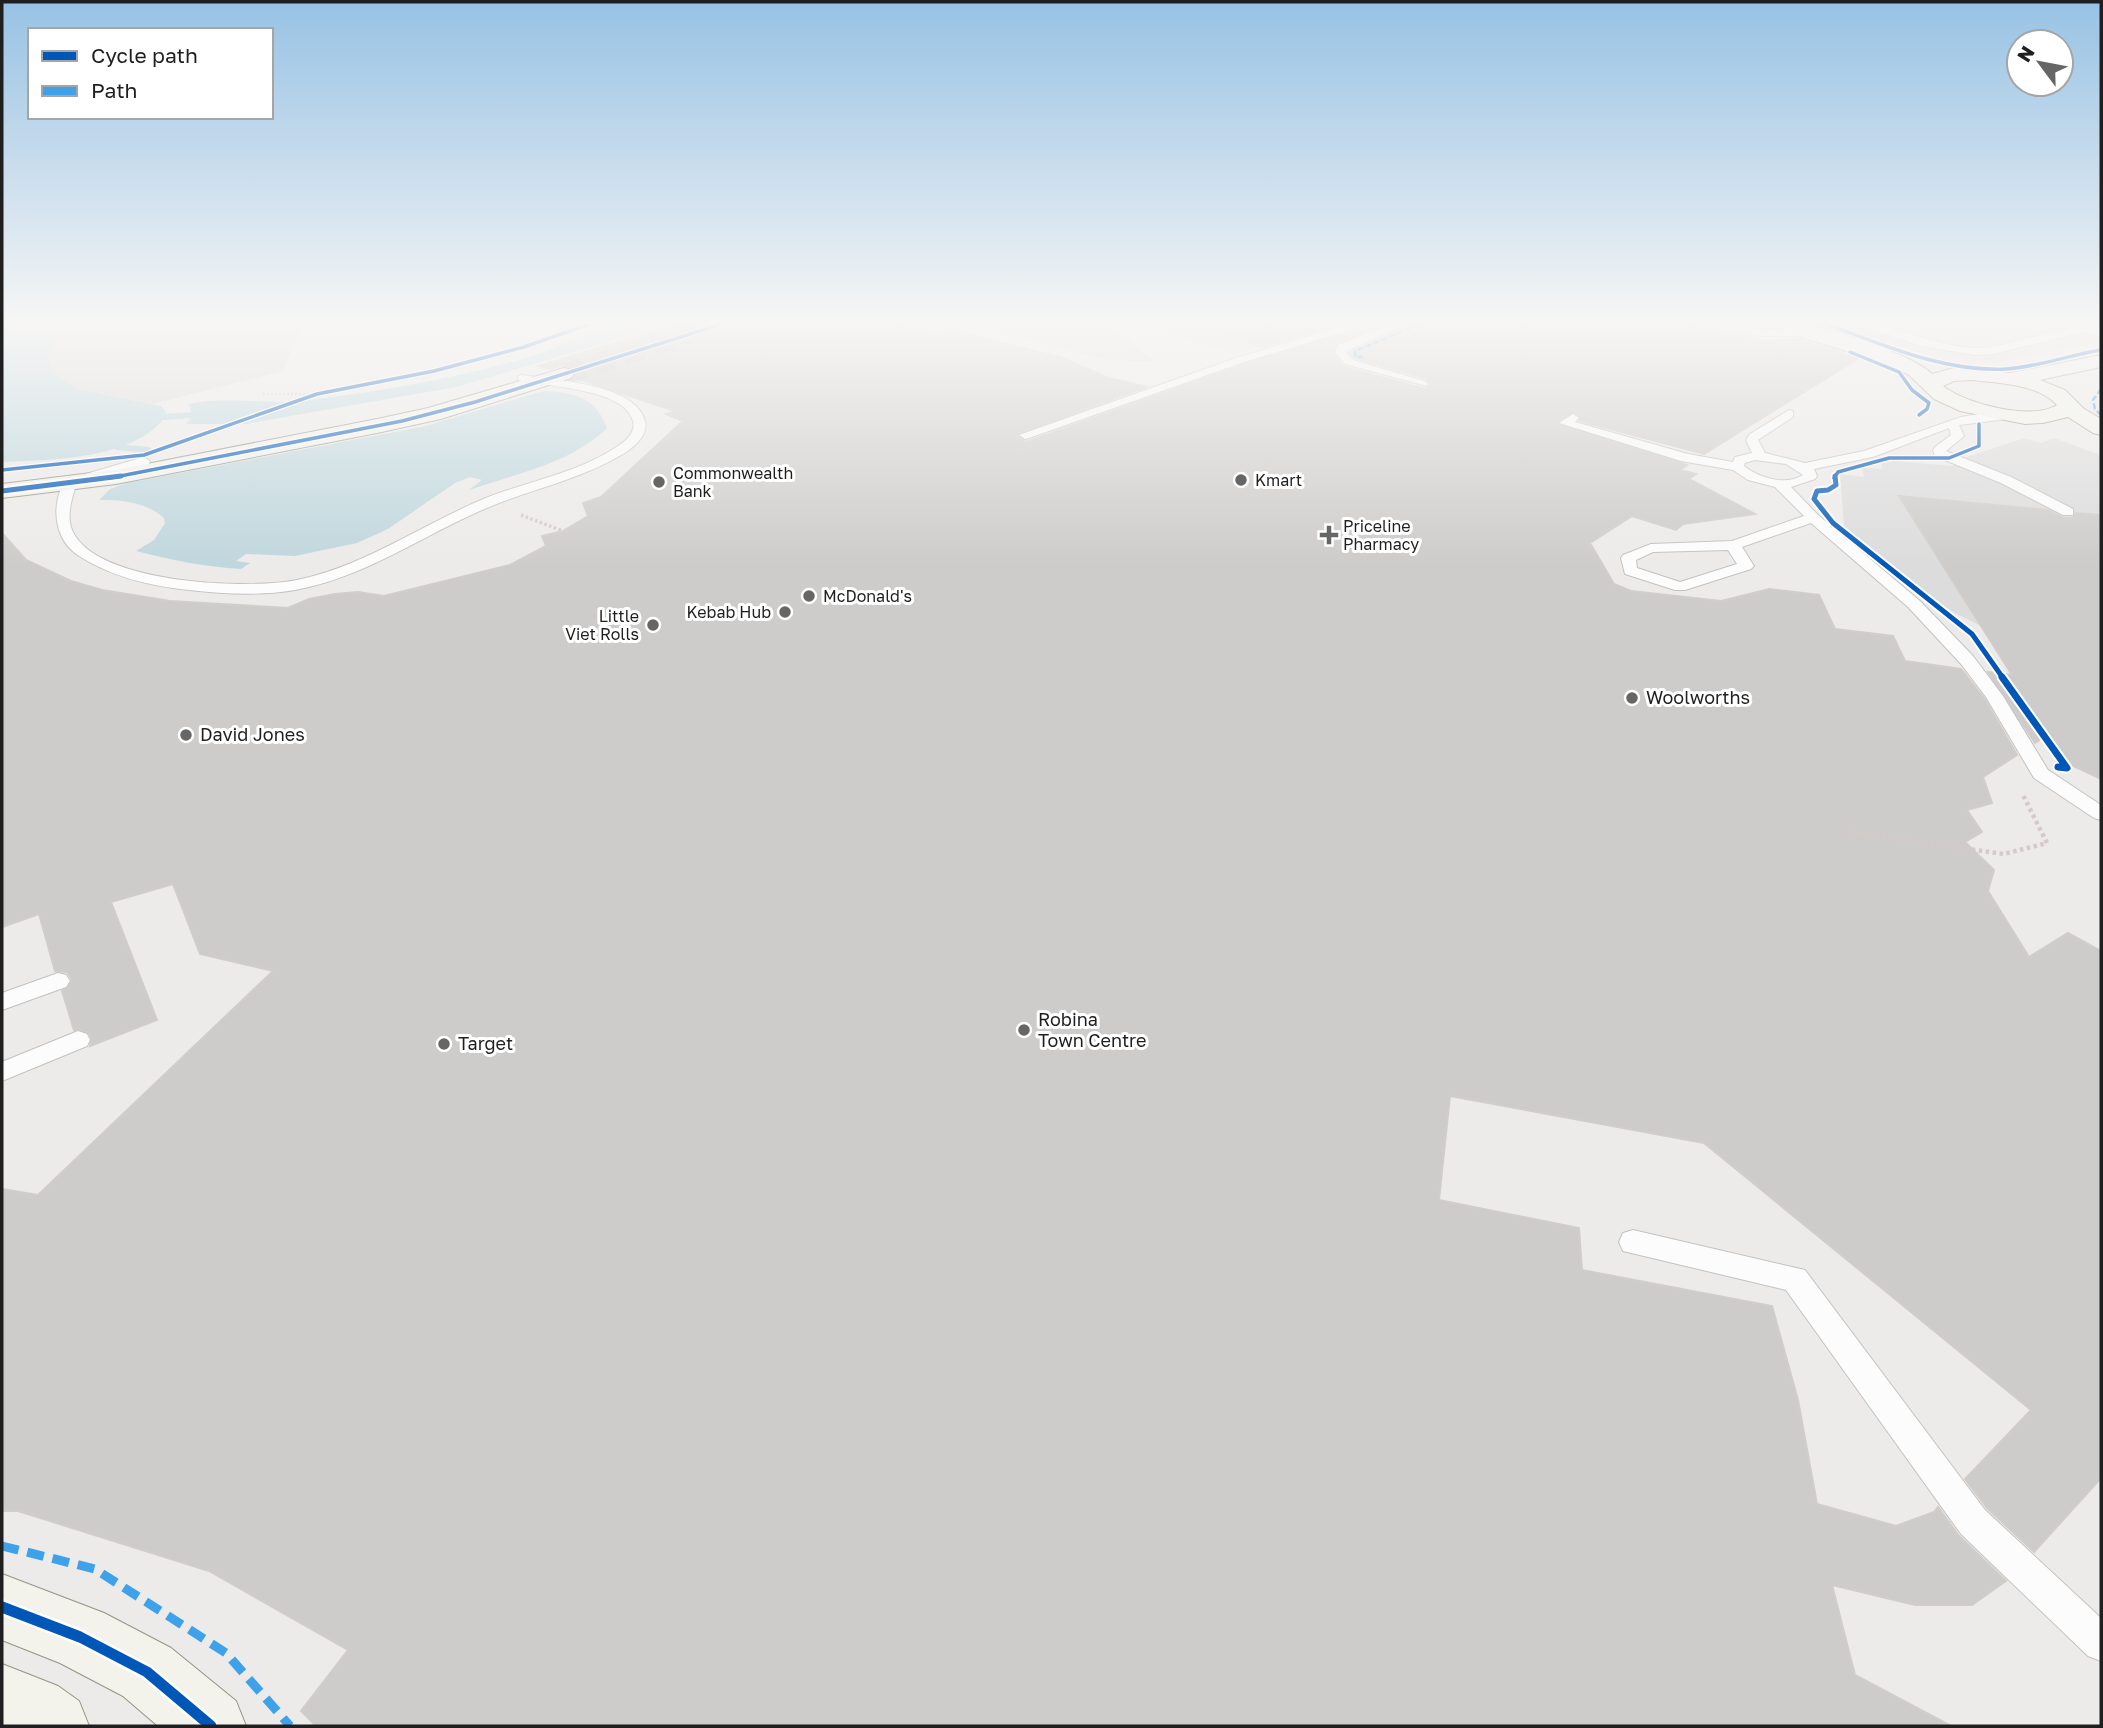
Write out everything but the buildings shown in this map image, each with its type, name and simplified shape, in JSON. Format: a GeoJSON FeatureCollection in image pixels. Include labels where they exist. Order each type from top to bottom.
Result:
{"type":"FeatureCollection","features":[{"type":"Feature","properties":{"kind":"street"},"geometry":{"type":"LineString","coordinates":[[2,479],[144,461],[437,404]]}},
{"type":"Feature","properties":{"kind":"street"},"geometry":{"type":"LineString","coordinates":[[2,491],[71,483],[402,421],[457,404]]}},
{"type":"Feature","properties":{"kind":"street"},"geometry":{"type":"LineString","coordinates":[[1963,404],[1972,408],[2015,415],[2101,442]]}},
{"type":"Feature","properties":{"kind":"street"},"geometry":{"type":"LineString","coordinates":[[2015,415],[2055,415],[2062,404]]}},
{"type":"Feature","properties":{"kind":"street"},"geometry":{"type":"LineString","coordinates":[[2068,404],[2101,428]]}},
{"type":"Feature","properties":{"kind":"street"},"geometry":{"type":"LineString","coordinates":[[2,1607],[80,1637],[147,1672],[211,1726]]}},
{"type":"Feature","properties":{"kind":"street"},"geometry":{"type":"LineString","coordinates":[[2,1699],[33,1711],[54,1726]]}},
{"type":"Feature","properties":{"kind":"lane"},"geometry":{"type":"LineString","coordinates":[[144,461],[71,483],[64,512],[65,528],[83,553],[102,565],[133,576],[181,584],[240,589],[297,585],[344,569],[488,503],[598,462],[629,444],[639,433],[640,419],[625,404]]}},
{"type":"Feature","properties":{"kind":"lane"},"geometry":{"type":"LineString","coordinates":[[1025,435],[1115,404]]}},
{"type":"Feature","properties":{"kind":"lane"},"geometry":{"type":"LineString","coordinates":[[1929,429],[1946,404]]}},
{"type":"Feature","properties":{"kind":"lane"},"geometry":{"type":"LineString","coordinates":[[1760,456],[1752,440],[1754,437],[1789,414]]}},
{"type":"Feature","properties":{"kind":"lane"},"geometry":{"type":"LineString","coordinates":[[1737,467],[1740,460],[1760,456],[1787,460],[1805,467],[1890,447],[1929,429],[1953,424],[1962,418],[1983,414],[2015,415]]}},
{"type":"Feature","properties":{"kind":"lane"},"geometry":{"type":"LineString","coordinates":[[1573,418],[1565,424],[1686,458],[1737,467],[1757,478],[1779,482],[1807,480],[1810,476],[1805,467]]}},
{"type":"Feature","properties":{"kind":"lane"},"geometry":{"type":"LineString","coordinates":[[1953,424],[1958,436],[1939,450],[1940,453],[2068,512]]}},
{"type":"Feature","properties":{"kind":"lane"},"geometry":{"type":"LineString","coordinates":[[1779,482],[1814,519],[1914,604],[1967,660],[1994,696],[2041,774],[2101,814]]}},
{"type":"Feature","properties":{"kind":"lane"},"geometry":{"type":"LineString","coordinates":[[1732,545],[1745,566],[1679,587],[1630,571],[1628,558],[1651,548],[1732,545],[1814,519]]}},
{"type":"Feature","properties":{"kind":"lane"},"geometry":{"type":"LineString","coordinates":[[2077,797],[2101,803]]}},
{"type":"Feature","properties":{"kind":"lane"},"geometry":{"type":"LineString","coordinates":[[2,1002],[58,981]]}},
{"type":"Feature","properties":{"kind":"lane"},"geometry":{"type":"LineString","coordinates":[[2,1072],[78,1040]]}},
{"type":"Feature","properties":{"kind":"lane"},"geometry":{"type":"LineString","coordinates":[[1633,1242],[1795,1279],[1972,1522],[2101,1643]]}},
{"type":"Feature","properties":{"kind":"path"},"geometry":{"type":"LineString","coordinates":[[1847,832],[2004,854],[2047,843],[2017,783]]}},
{"type":"Feature","properties":{"kind":"shaded area"},"geometry":{"type":"Polygon","coordinates":[[[2024,438],[2041,443],[2054,438],[2101,455],[2101,777],[2062,757],[1981,626],[1949,610],[1844,526],[1840,474],[1864,477],[1862,468],[1882,469],[1881,463],[1895,461],[1952,466],[1964,458],[2024,438]]]}},
{"type":"Feature","properties":{"kind":"water"},"geometry":{"type":"Polygon","coordinates":[[[2,404],[149,404],[161,406],[166,412],[165,417],[151,431],[112,450],[66,458],[2,462],[2,404]]]}},
{"type":"Feature","properties":{"kind":"water"},"geometry":{"type":"Polygon","coordinates":[[[188,404],[362,404],[246,424],[186,424],[193,415],[188,404]]]}},
{"type":"Feature","properties":{"kind":"water"},"geometry":{"type":"Polygon","coordinates":[[[501,404],[591,404],[597,409],[607,428],[577,450],[542,466],[469,490],[482,480],[470,477],[455,483],[388,529],[357,543],[295,556],[246,554],[236,561],[250,563],[241,569],[188,563],[136,551],[154,540],[165,523],[164,518],[149,508],[133,503],[99,500],[110,489],[127,483],[426,426],[501,404]]]}},
{"type":"Feature","properties":{"kind":"waterway"},"geometry":{"type":"LineString","coordinates":[[165,417],[193,415]]}},
{"type":"Feature","properties":{"kind":"waterway"},"geometry":{"type":"LineString","coordinates":[[117,447],[148,450]]}},
{"type":"Feature","properties":{"kind":"marked path"},"geometry":{"type":"LineString","coordinates":[[2094,404],[2101,415]]}},
{"type":"Feature","properties":{"kind":"marked path"},"geometry":{"type":"LineString","coordinates":[[2,1546],[95,1569],[226,1653],[290,1726]]}},
{"type":"Feature","properties":{"kind":"cycle path"},"geometry":{"type":"LineString","coordinates":[[2,470],[144,455],[290,404]]}},
{"type":"Feature","properties":{"kind":"cycle path"},"geometry":{"type":"LineString","coordinates":[[2,491],[116,477],[402,421],[469,404]]}},
{"type":"Feature","properties":{"kind":"cycle path"},"geometry":{"type":"LineString","coordinates":[[1919,415],[1927,409],[1929,404]]}},
{"type":"Feature","properties":{"kind":"cycle path"},"geometry":{"type":"LineString","coordinates":[[1979,424],[1979,446],[1949,458],[1889,458],[1838,472],[1834,477],[1836,485],[1828,490],[1817,491],[1814,499],[1833,523],[1972,634],[2067,768],[2058,767]]}},
{"type":"Feature","properties":{"kind":"cycle path"},"geometry":{"type":"LineString","coordinates":[[2,1607],[80,1637],[147,1672],[211,1726]]}},
{"type":"Feature","properties":{"kind":"place","name":"Kmart"},"geometry":{"type":"Point","coordinates":[1241,480]}},
{"type":"Feature","properties":{"kind":"place","name":"Commonwealth Bank"},"geometry":{"type":"Point","coordinates":[659,482]}},
{"type":"Feature","properties":{"kind":"place","name":"Priceline Pharmacy"},"geometry":{"type":"Point","coordinates":[1329,535]}},
{"type":"Feature","properties":{"kind":"place","name":"McDonald's"},"geometry":{"type":"Point","coordinates":[809,596]}},
{"type":"Feature","properties":{"kind":"place","name":"Kebab Hub"},"geometry":{"type":"Point","coordinates":[785,612]}},
{"type":"Feature","properties":{"kind":"place","name":"Little Viet Rolls"},"geometry":{"type":"Point","coordinates":[653,625]}},
{"type":"Feature","properties":{"kind":"place","name":"Woolworths"},"geometry":{"type":"Point","coordinates":[1632,698]}},
{"type":"Feature","properties":{"kind":"place","name":"David Jones"},"geometry":{"type":"Point","coordinates":[186,735]}},
{"type":"Feature","properties":{"kind":"place","name":"Robina Town Centre"},"geometry":{"type":"Point","coordinates":[1024,1030]}},
{"type":"Feature","properties":{"kind":"place","name":"Target"},"geometry":{"type":"Point","coordinates":[444,1044]}}]}
